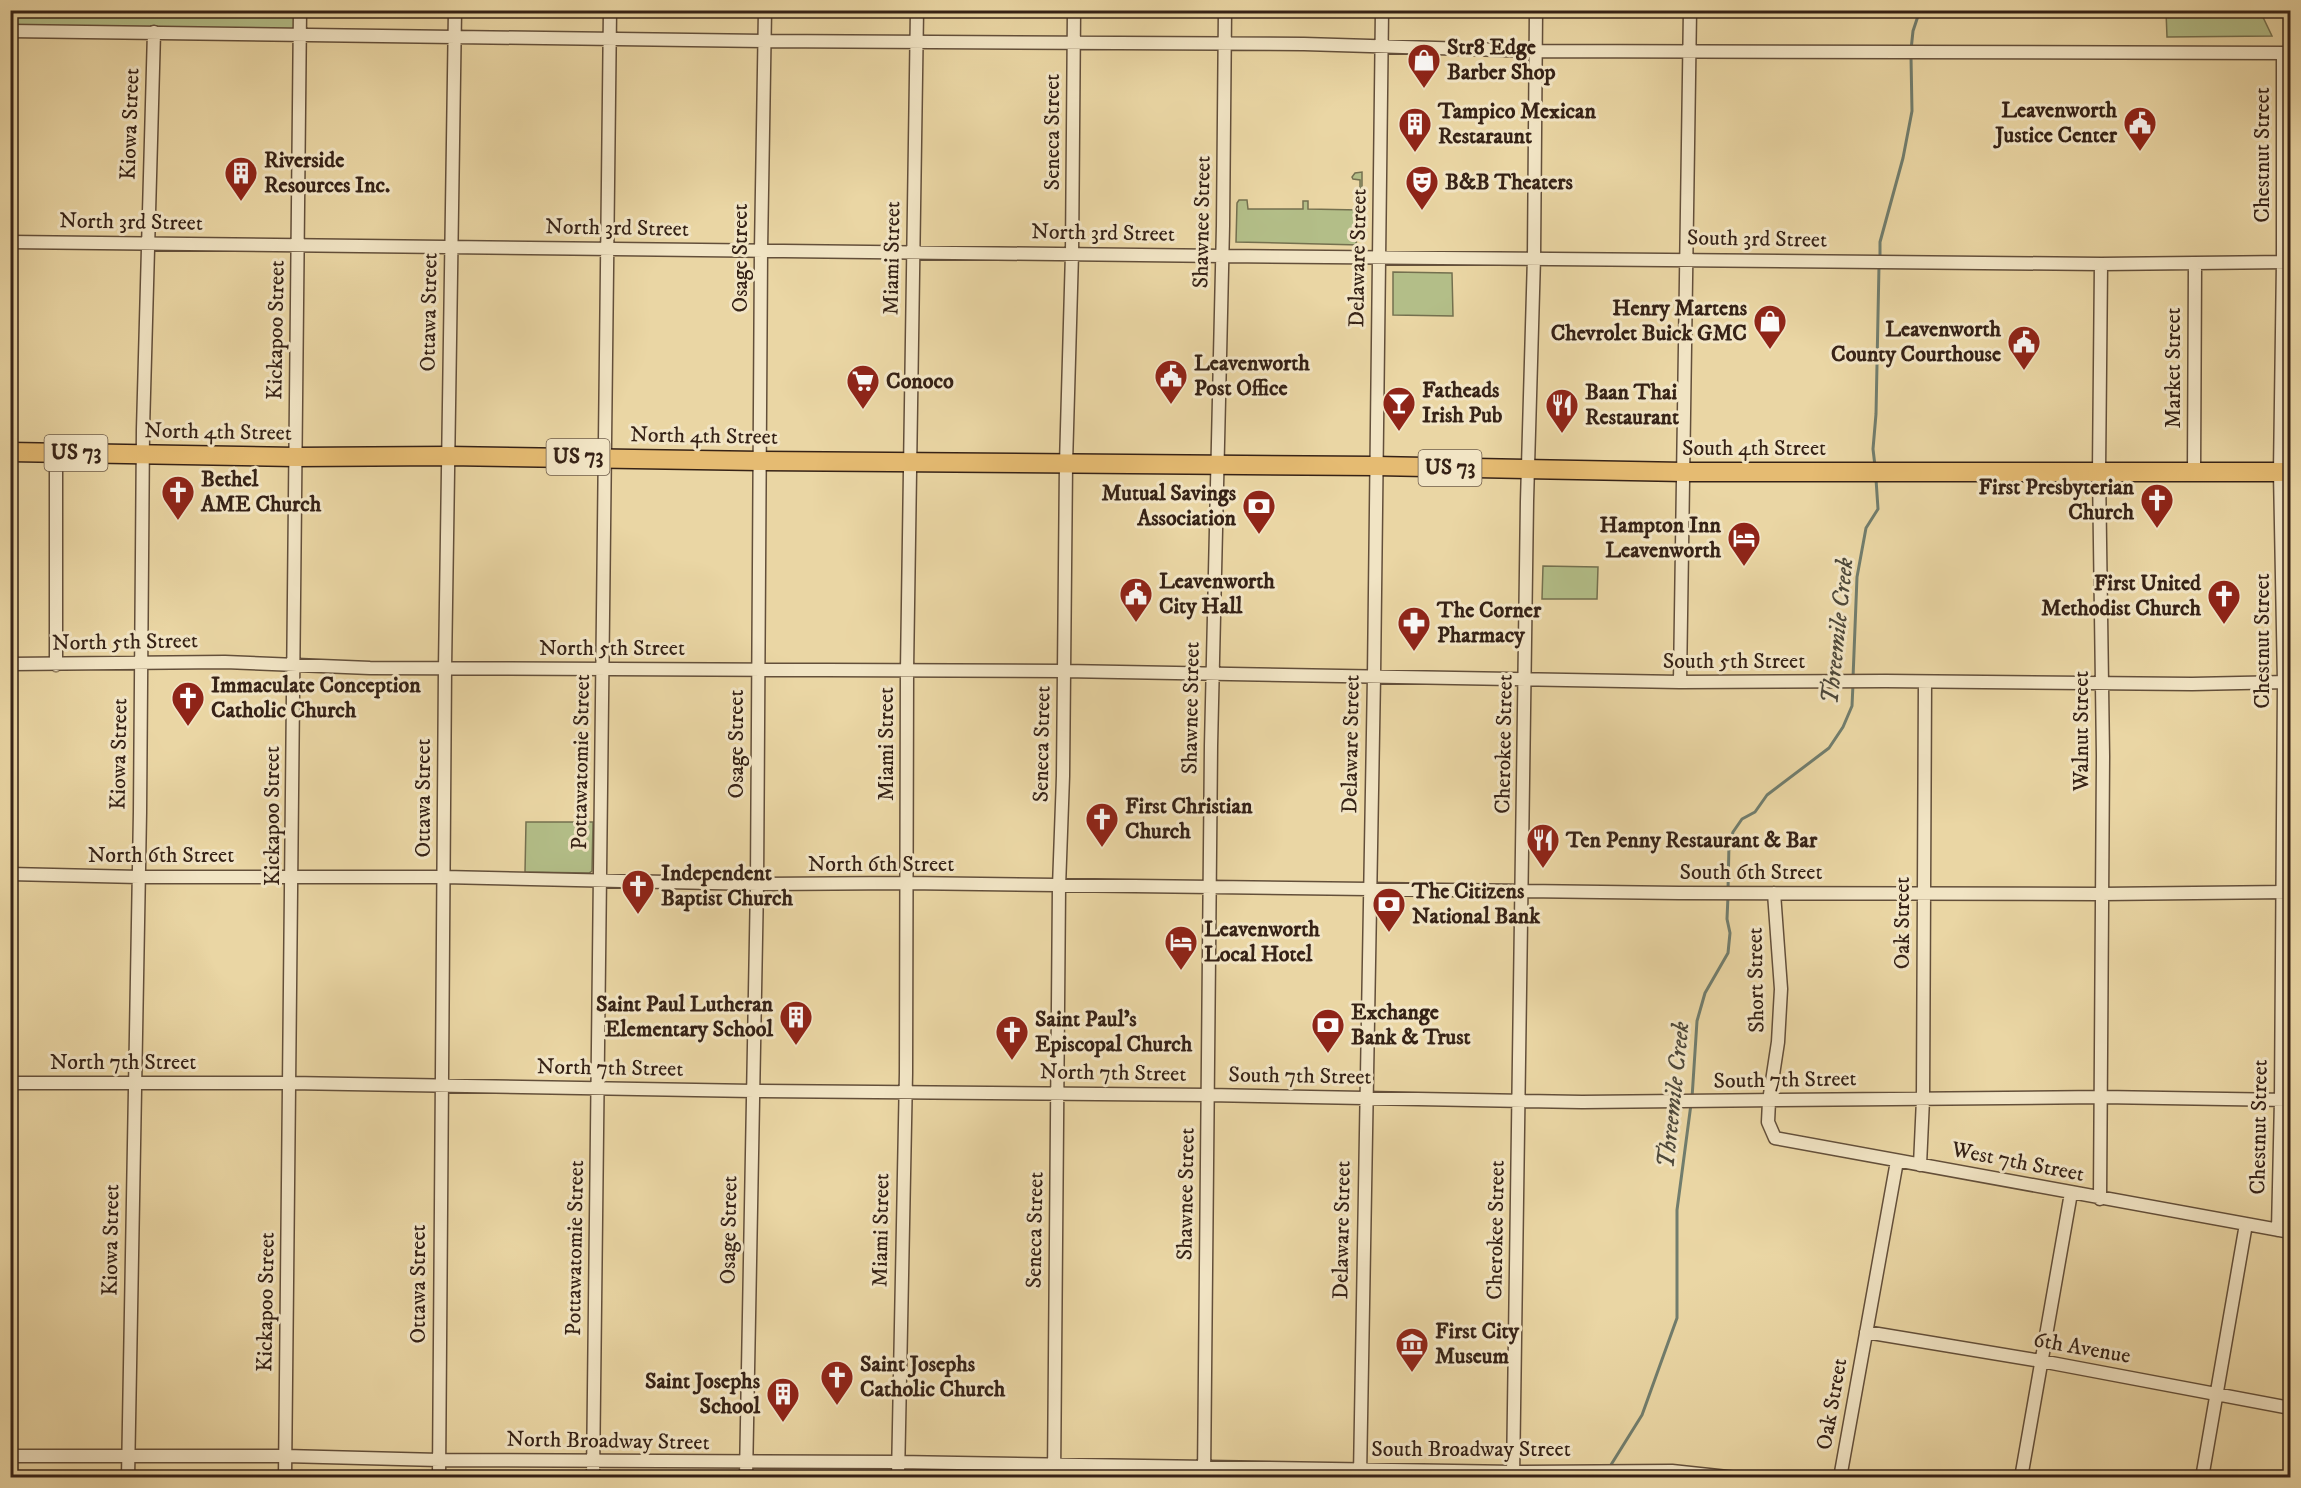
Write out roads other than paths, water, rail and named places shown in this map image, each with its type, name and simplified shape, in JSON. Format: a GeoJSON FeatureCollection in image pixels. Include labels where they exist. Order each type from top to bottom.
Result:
{"type":"FeatureCollection","features":[{"type":"Feature","properties":{"kind":"highway","name":"North 4th Street"},"geometry":{"type":"LineString","coordinates":[[10,452],[295,457],[448,456],[760,462],[910,461],[1217,465]]}},
{"type":"Feature","properties":{"kind":"highway","name":"South 4th Street"},"geometry":{"type":"LineString","coordinates":[[1217,465],[1684,472],[2285,472]]}},
{"type":"Feature","properties":{"kind":"street","name":"Kickapoo Street"},"geometry":{"type":"LineString","coordinates":[[285,1478],[300,10]]}},
{"type":"Feature","properties":{"kind":"street","name":"Ottawa Street"},"geometry":{"type":"LineString","coordinates":[[438,1478],[440,1086],[455,10]]}},
{"type":"Feature","properties":{"kind":"street","name":"Pottawatomie Street"},"geometry":{"type":"LineString","coordinates":[[593,1478],[610,10]]}},
{"type":"Feature","properties":{"kind":"street","name":"Osage Street"},"geometry":{"type":"LineString","coordinates":[[746,1478],[757,884],[761,250],[765,10]]}},
{"type":"Feature","properties":{"kind":"street","name":"Miami Street"},"geometry":{"type":"LineString","coordinates":[[898,1478],[905,1093],[907,670],[917,10]]}},
{"type":"Feature","properties":{"kind":"street","name":"Seneca Street"},"geometry":{"type":"LineString","coordinates":[[1054,1471],[1059,886],[1072,254],[1074,10]]}},
{"type":"Feature","properties":{"kind":"street","name":"Shawnee Street"},"geometry":{"type":"LineString","coordinates":[[1204,1473],[1213,674],[1223,256],[1225,10]]}},
{"type":"Feature","properties":{"kind":"street","name":"Delaware Street"},"geometry":{"type":"LineString","coordinates":[[1360,1474],[1374,676],[1382,10]]}},
{"type":"Feature","properties":{"kind":"street","name":"Cherokee Street"},"geometry":{"type":"LineString","coordinates":[[1514,1475],[1536,10]]}},
{"type":"Feature","properties":{"kind":"street"},"geometry":{"type":"LineString","coordinates":[[1680,682],[1690,10]]}},
{"type":"Feature","properties":{"kind":"street"},"geometry":{"type":"LineString","coordinates":[[10,32],[1224,44],[1536,51],[2287,52]]}},
{"type":"Feature","properties":{"kind":"street","name":"Kiowa Street"},"geometry":{"type":"LineString","coordinates":[[128,1478],[139,877],[142,455],[153,32]]}},
{"type":"Feature","properties":{"kind":"street","name":"Chestnut Street"},"geometry":{"type":"LineString","coordinates":[[2278,1230],[2286,1100],[2287,52]]}},
{"type":"Feature","properties":{"kind":"street","name":"North 3rd Street"},"geometry":{"type":"LineString","coordinates":[[10,242],[1223,256]]}},
{"type":"Feature","properties":{"kind":"street","name":"South 3rd Street"},"geometry":{"type":"LineString","coordinates":[[1223,256],[1534,257],[2102,264],[2287,262]]}},
{"type":"Feature","properties":{"kind":"street","name":"Walnut Street"},"geometry":{"type":"LineString","coordinates":[[2100,1199],[2102,1097],[2099,471],[2102,264]]}},
{"type":"Feature","properties":{"kind":"street","name":"Market Street"},"geometry":{"type":"LineString","coordinates":[[2194,264],[2194,472]]}},
{"type":"Feature","properties":{"kind":"street"},"geometry":{"type":"LineString","coordinates":[[56,453],[56,665]]}},
{"type":"Feature","properties":{"kind":"street","name":"North 5th Street"},"geometry":{"type":"LineString","coordinates":[[10,664],[225,662],[445,669],[1064,671],[1213,674]]}},
{"type":"Feature","properties":{"kind":"street","name":"South 5th Street"},"geometry":{"type":"LineString","coordinates":[[1213,674],[1680,682],[1886,681],[2101,684],[2287,682]]}},
{"type":"Feature","properties":{"kind":"street","name":"Oak Street"},"geometry":{"type":"LineString","coordinates":[[1920,1165],[1923,1099],[1925,682]]}},
{"type":"Feature","properties":{"kind":"street","name":"North 6th Street"},"geometry":{"type":"LineString","coordinates":[[10,874],[139,877],[444,877],[757,884],[906,883],[1211,887]]}},
{"type":"Feature","properties":{"kind":"street","name":"South 6th Street"},"geometry":{"type":"LineString","coordinates":[[1211,887],[1695,893],[2286,892]]}},
{"type":"Feature","properties":{"kind":"street","name":"Short Street"},"geometry":{"type":"LineString","coordinates":[[1769,1101],[1778,1042],[1781,989],[1774,893]]}},
{"type":"Feature","properties":{"kind":"street","name":"North 7th Street"},"geometry":{"type":"LineString","coordinates":[[10,1083],[290,1083],[598,1089],[1208,1095]]}},
{"type":"Feature","properties":{"kind":"street","name":"South 7th Street"},"geometry":{"type":"LineString","coordinates":[[1208,1095],[1645,1102],[2102,1097],[2286,1100]]}},
{"type":"Feature","properties":{"kind":"street","name":"West 7th Street"},"geometry":{"type":"LineString","coordinates":[[1769,1101],[1768,1122],[1774,1138],[2290,1232]]}},
{"type":"Feature","properties":{"kind":"street","name":"Oak Street"},"geometry":{"type":"LineString","coordinates":[[1840,1478],[1897,1161]]}},
{"type":"Feature","properties":{"kind":"street"},"geometry":{"type":"LineString","coordinates":[[2021,1478],[2071,1193]]}},
{"type":"Feature","properties":{"kind":"street","name":"Chestnut Street"},"geometry":{"type":"LineString","coordinates":[[2202,1478],[2246,1224]]}},
{"type":"Feature","properties":{"kind":"street","name":"6th Avenue"},"geometry":{"type":"LineString","coordinates":[[1866,1332],[2041,1361],[2290,1408]]}},
{"type":"Feature","properties":{"kind":"street","name":"North Broadway Street"},"geometry":{"type":"LineString","coordinates":[[10,1456],[285,1456],[593,1462],[898,1462],[1054,1471],[1204,1473]]}},
{"type":"Feature","properties":{"kind":"street","name":"South Broadway Street"},"geometry":{"type":"LineString","coordinates":[[1204,1473],[1514,1475],[1570,1471],[1701,1473],[1737,1478]]}},
{"type":"Feature","properties":{"kind":"waterway","name":"Threemile Creek"},"geometry":{"type":"LineString","coordinates":[[1911,50],[1913,31],[1920,10]]}},
{"type":"Feature","properties":{"kind":"waterway","name":"Threemile Creek"},"geometry":{"type":"LineString","coordinates":[[1880,259],[1880,242],[1903,158],[1912,111],[1911,57]]}},
{"type":"Feature","properties":{"kind":"waterway","name":"Threemile Creek"},"geometry":{"type":"LineString","coordinates":[[1875,466],[1873,449],[1876,414],[1879,266]]}},
{"type":"Feature","properties":{"kind":"waterway","name":"Threemile Creek"},"geometry":{"type":"LineString","coordinates":[[1853,678],[1857,577],[1866,528],[1878,509],[1876,479]]}},
{"type":"Feature","properties":{"kind":"waterway","name":"Threemile Creek"},"geometry":{"type":"LineString","coordinates":[[1728,890],[1729,844],[1733,832],[1742,819],[1755,812],[1767,795],[1829,748],[1843,727],[1852,706],[1853,684]]}},
{"type":"Feature","properties":{"kind":"waterway","name":"Threemile Creek"},"geometry":{"type":"LineString","coordinates":[[1692,1098],[1697,1021],[1705,993],[1728,953],[1730,933],[1727,919],[1728,896]]}},
{"type":"Feature","properties":{"kind":"waterway","name":"Threemile Creek"},"geometry":{"type":"LineString","coordinates":[[1609,1468],[1642,1415],[1677,1318],[1677,1210],[1691,1104]]}},
{"type":"Feature","properties":{"kind":"place","name":"Str8 Edge Barber Shop"},"geometry":{"type":"Point","coordinates":[1424,89]}},
{"type":"Feature","properties":{"kind":"place","name":"Leavenworth Justice Center"},"geometry":{"type":"Point","coordinates":[2140,152]}},
{"type":"Feature","properties":{"kind":"place","name":"Tampico Mexican Restaraunt"},"geometry":{"type":"Point","coordinates":[1415,153]}},
{"type":"Feature","properties":{"kind":"place","name":"Riverside Resources Inc."},"geometry":{"type":"Point","coordinates":[241,202]}},
{"type":"Feature","properties":{"kind":"place","name":"B&B Theaters"},"geometry":{"type":"Point","coordinates":[1422,211]}},
{"type":"Feature","properties":{"kind":"place","name":"Henry Martens Chevrolet Buick GMC"},"geometry":{"type":"Point","coordinates":[1770,350]}},
{"type":"Feature","properties":{"kind":"place","name":"Leavenworth County Courthouse"},"geometry":{"type":"Point","coordinates":[2024,371]}},
{"type":"Feature","properties":{"kind":"place","name":"Leavenworth Post Office"},"geometry":{"type":"Point","coordinates":[1171,405]}},
{"type":"Feature","properties":{"kind":"place","name":"Conoco"},"geometry":{"type":"Point","coordinates":[863,410]}},
{"type":"Feature","properties":{"kind":"place","name":"Fatheads Irish Pub"},"geometry":{"type":"Point","coordinates":[1399,432]}},
{"type":"Feature","properties":{"kind":"place","name":"Baan Thai Restaurant"},"geometry":{"type":"Point","coordinates":[1562,434]}},
{"type":"Feature","properties":{"kind":"place","name":"Bethel AME Church"},"geometry":{"type":"Point","coordinates":[178,521]}},
{"type":"Feature","properties":{"kind":"place","name":"First Presbyterian Church"},"geometry":{"type":"Point","coordinates":[2157,529]}},
{"type":"Feature","properties":{"kind":"place","name":"Mutual Savings Association"},"geometry":{"type":"Point","coordinates":[1259,535]}},
{"type":"Feature","properties":{"kind":"place","name":"Hampton Inn Leavenworth"},"geometry":{"type":"Point","coordinates":[1744,567]}},
{"type":"Feature","properties":{"kind":"place","name":"Leavenworth City Hall"},"geometry":{"type":"Point","coordinates":[1136,623]}},
{"type":"Feature","properties":{"kind":"place","name":"First United Methodist Church"},"geometry":{"type":"Point","coordinates":[2224,625]}},
{"type":"Feature","properties":{"kind":"place","name":"The Corner Pharmacy"},"geometry":{"type":"Point","coordinates":[1414,652]}},
{"type":"Feature","properties":{"kind":"place","name":"Immaculate Conception Catholic Church"},"geometry":{"type":"Point","coordinates":[188,727]}},
{"type":"Feature","properties":{"kind":"place","name":"First Christian Church"},"geometry":{"type":"Point","coordinates":[1102,848]}},
{"type":"Feature","properties":{"kind":"place","name":"Ten Penny Restaurant & Bar"},"geometry":{"type":"Point","coordinates":[1543,869]}},
{"type":"Feature","properties":{"kind":"place","name":"Independent Baptist Church"},"geometry":{"type":"Point","coordinates":[638,915]}},
{"type":"Feature","properties":{"kind":"place","name":"The Citizens National Bank"},"geometry":{"type":"Point","coordinates":[1389,933]}},
{"type":"Feature","properties":{"kind":"place","name":"Leavenworth Local Hotel"},"geometry":{"type":"Point","coordinates":[1181,971]}},
{"type":"Feature","properties":{"kind":"place","name":"Saint Paul Lutheran Elementary School"},"geometry":{"type":"Point","coordinates":[796,1046]}},
{"type":"Feature","properties":{"kind":"place","name":"Exchange Bank & Trust"},"geometry":{"type":"Point","coordinates":[1328,1054]}},
{"type":"Feature","properties":{"kind":"place","name":"Saint Paul's Episcopal Church"},"geometry":{"type":"Point","coordinates":[1012,1061]}},
{"type":"Feature","properties":{"kind":"place","name":"First City Museum"},"geometry":{"type":"Point","coordinates":[1412,1373]}},
{"type":"Feature","properties":{"kind":"place","name":"Saint Josephs Catholic Church"},"geometry":{"type":"Point","coordinates":[837,1406]}},
{"type":"Feature","properties":{"kind":"place","name":"Saint Josephs School"},"geometry":{"type":"Point","coordinates":[783,1423]}}]}
